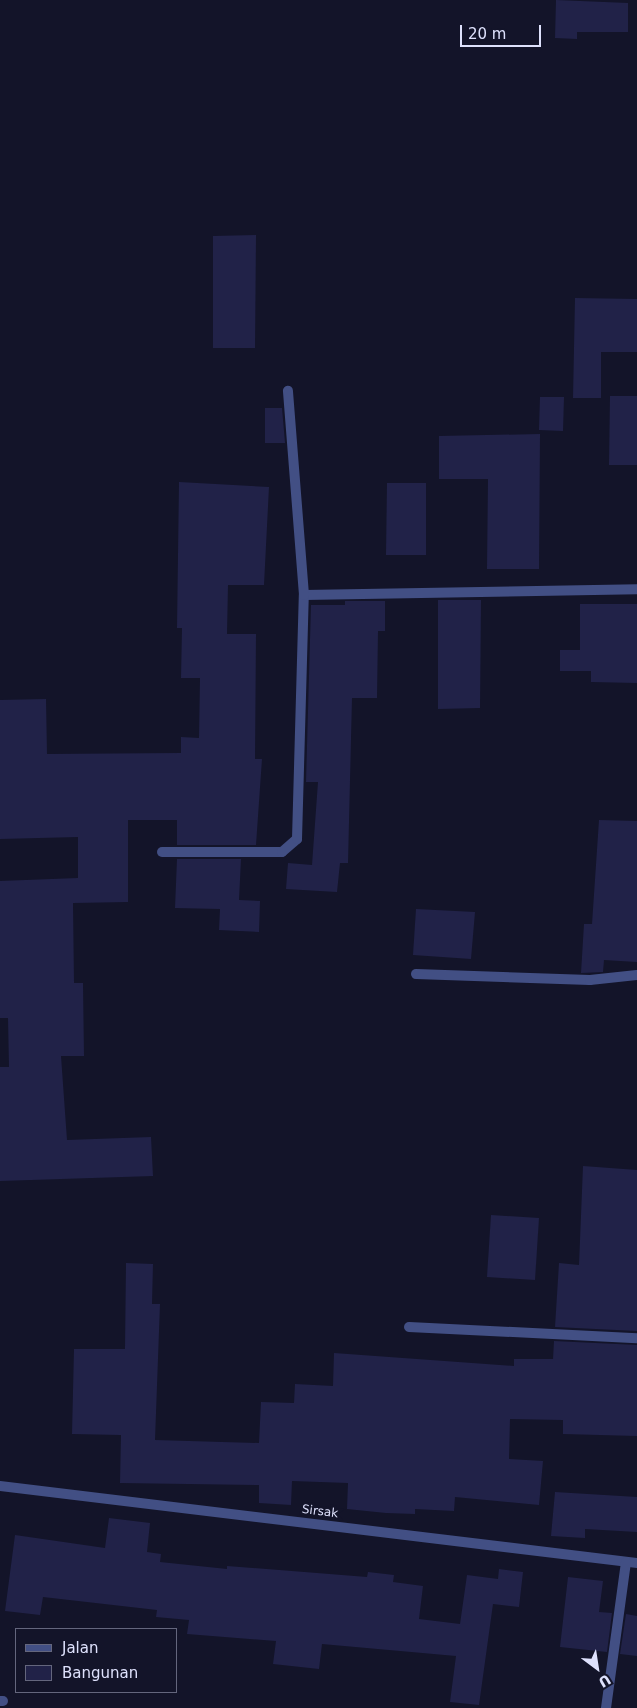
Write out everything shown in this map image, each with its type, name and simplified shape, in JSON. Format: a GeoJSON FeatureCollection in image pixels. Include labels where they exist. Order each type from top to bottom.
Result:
{"type":"FeatureCollection","features":[{"type":"Feature","properties":{"kind":"street"},"geometry":{"type":"LineString","coordinates":[[162,852],[282,852],[295,845],[304,595],[288,391]]}},
{"type":"Feature","properties":{"kind":"street"},"geometry":{"type":"LineString","coordinates":[[304,595],[637,589]]}},
{"type":"Feature","properties":{"kind":"street"},"geometry":{"type":"LineString","coordinates":[[416,974],[590,980],[637,975]]}},
{"type":"Feature","properties":{"kind":"street"},"geometry":{"type":"LineString","coordinates":[[409,1327],[637,1338]]}},
{"type":"Feature","properties":{"kind":"street","name":"Sirsak"},"geometry":{"type":"LineString","coordinates":[[0,1486],[637,1563]]}},
{"type":"Feature","properties":{"kind":"street"},"geometry":{"type":"LineString","coordinates":[[606,1708],[626,1562]]}},
{"type":"Feature","properties":{"kind":"building"},"geometry":{"type":"Polygon","coordinates":[[[556,0],[628,3],[628,32],[577,32],[577,39],[555,38],[556,0]]]}},
{"type":"Feature","properties":{"kind":"building"},"geometry":{"type":"Polygon","coordinates":[[[256,235],[255,348],[213,348],[213,236],[256,235]]]}},
{"type":"Feature","properties":{"kind":"building"},"geometry":{"type":"Polygon","coordinates":[[[575,298],[637,299],[637,352],[601,352],[601,398],[573,398],[575,298]]]}},
{"type":"Feature","properties":{"kind":"building"},"geometry":{"type":"Polygon","coordinates":[[[610,396],[637,396],[637,465],[609,465],[610,396]]]}},
{"type":"Feature","properties":{"kind":"building"},"geometry":{"type":"Polygon","coordinates":[[[540,397],[564,397],[563,431],[539,430],[540,397]]]}},
{"type":"Feature","properties":{"kind":"building"},"geometry":{"type":"Polygon","coordinates":[[[265,408],[282,408],[285,443],[265,443],[265,408]]]}},
{"type":"Feature","properties":{"kind":"building"},"geometry":{"type":"Polygon","coordinates":[[[540,434],[539,569],[487,569],[488,479],[439,479],[439,436],[540,434]]]}},
{"type":"Feature","properties":{"kind":"building"},"geometry":{"type":"Polygon","coordinates":[[[179,482],[269,487],[264,585],[228,585],[227,634],[256,634],[255,759],[262,759],[256,845],[177,845],[177,820],[128,820],[128,902],[73,903],[74,983],[83,983],[84,1056],[61,1056],[67,1140],[151,1137],[153,1176],[0,1181],[0,1067],[9,1067],[8,1018],[0,1018],[0,881],[78,878],[78,837],[0,839],[0,700],[46,699],[47,754],[181,753],[181,737],[199,738],[200,678],[181,678],[182,628],[177,628],[179,482]]]}},
{"type":"Feature","properties":{"kind":"building"},"geometry":{"type":"Polygon","coordinates":[[[387,483],[426,483],[426,555],[386,555],[387,483]]]}},
{"type":"Feature","properties":{"kind":"building"},"geometry":{"type":"Polygon","coordinates":[[[438,600],[481,600],[480,708],[438,709],[438,600]]]}},
{"type":"Feature","properties":{"kind":"building"},"geometry":{"type":"Polygon","coordinates":[[[345,601],[385,601],[385,631],[378,631],[377,698],[352,698],[348,863],[340,863],[337,892],[286,889],[288,863],[312,865],[318,782],[306,782],[311,605],[345,605],[345,601]]]}},
{"type":"Feature","properties":{"kind":"building"},"geometry":{"type":"Polygon","coordinates":[[[580,604],[637,604],[637,683],[591,682],[591,671],[560,671],[560,650],[580,650],[580,604]]]}},
{"type":"Feature","properties":{"kind":"building"},"geometry":{"type":"Polygon","coordinates":[[[599,820],[637,821],[637,962],[604,960],[603,972],[581,973],[584,924],[592,924],[599,820]]]}},
{"type":"Feature","properties":{"kind":"building"},"geometry":{"type":"Polygon","coordinates":[[[177,859],[241,859],[239,900],[260,901],[259,932],[219,930],[220,909],[175,908],[177,859]]]}},
{"type":"Feature","properties":{"kind":"building"},"geometry":{"type":"Polygon","coordinates":[[[416,909],[475,912],[471,959],[413,955],[416,909]]]}},
{"type":"Feature","properties":{"kind":"building"},"geometry":{"type":"Polygon","coordinates":[[[583,1166],[637,1170],[637,1331],[555,1327],[559,1263],[579,1265],[583,1166]]]}},
{"type":"Feature","properties":{"kind":"building"},"geometry":{"type":"Polygon","coordinates":[[[491,1215],[539,1218],[535,1280],[487,1277],[491,1215]]]}},
{"type":"Feature","properties":{"kind":"building"},"geometry":{"type":"Polygon","coordinates":[[[126,1263],[153,1264],[152,1304],[160,1304],[155,1440],[259,1443],[261,1402],[294,1403],[295,1384],[333,1386],[334,1353],[514,1366],[514,1359],[553,1359],[554,1341],[637,1345],[637,1436],[563,1434],[563,1420],[510,1419],[509,1459],[543,1461],[539,1505],[455,1497],[454,1511],[415,1509],[415,1514],[386,1513],[347,1509],[348,1483],[292,1481],[291,1505],[259,1503],[259,1485],[120,1483],[121,1435],[72,1434],[74,1349],[125,1349],[126,1263]]]}},
{"type":"Feature","properties":{"kind":"building"},"geometry":{"type":"Polygon","coordinates":[[[555,1492],[637,1497],[637,1532],[585,1529],[585,1538],[551,1536],[555,1492]]]}},
{"type":"Feature","properties":{"kind":"building"},"geometry":{"type":"Polygon","coordinates":[[[109,1518],[150,1523],[147,1552],[161,1554],[160,1562],[227,1569],[227,1566],[367,1577],[368,1572],[394,1575],[393,1582],[423,1586],[419,1619],[460,1624],[467,1575],[498,1579],[499,1569],[523,1572],[519,1607],[493,1604],[479,1705],[450,1702],[456,1656],[322,1644],[319,1669],[273,1664],[276,1641],[187,1634],[189,1620],[156,1617],[157,1610],[43,1597],[40,1615],[5,1611],[15,1535],[105,1548],[109,1518]]]}},
{"type":"Feature","properties":{"kind":"building"},"geometry":{"type":"Polygon","coordinates":[[[568,1577],[603,1581],[599,1612],[612,1613],[607,1652],[560,1647],[568,1577]]]}},
{"type":"Feature","properties":{"kind":"building"},"geometry":{"type":"Polygon","coordinates":[[[626,1614],[637,1616],[637,1656],[620,1654],[626,1614]]]}}]}
